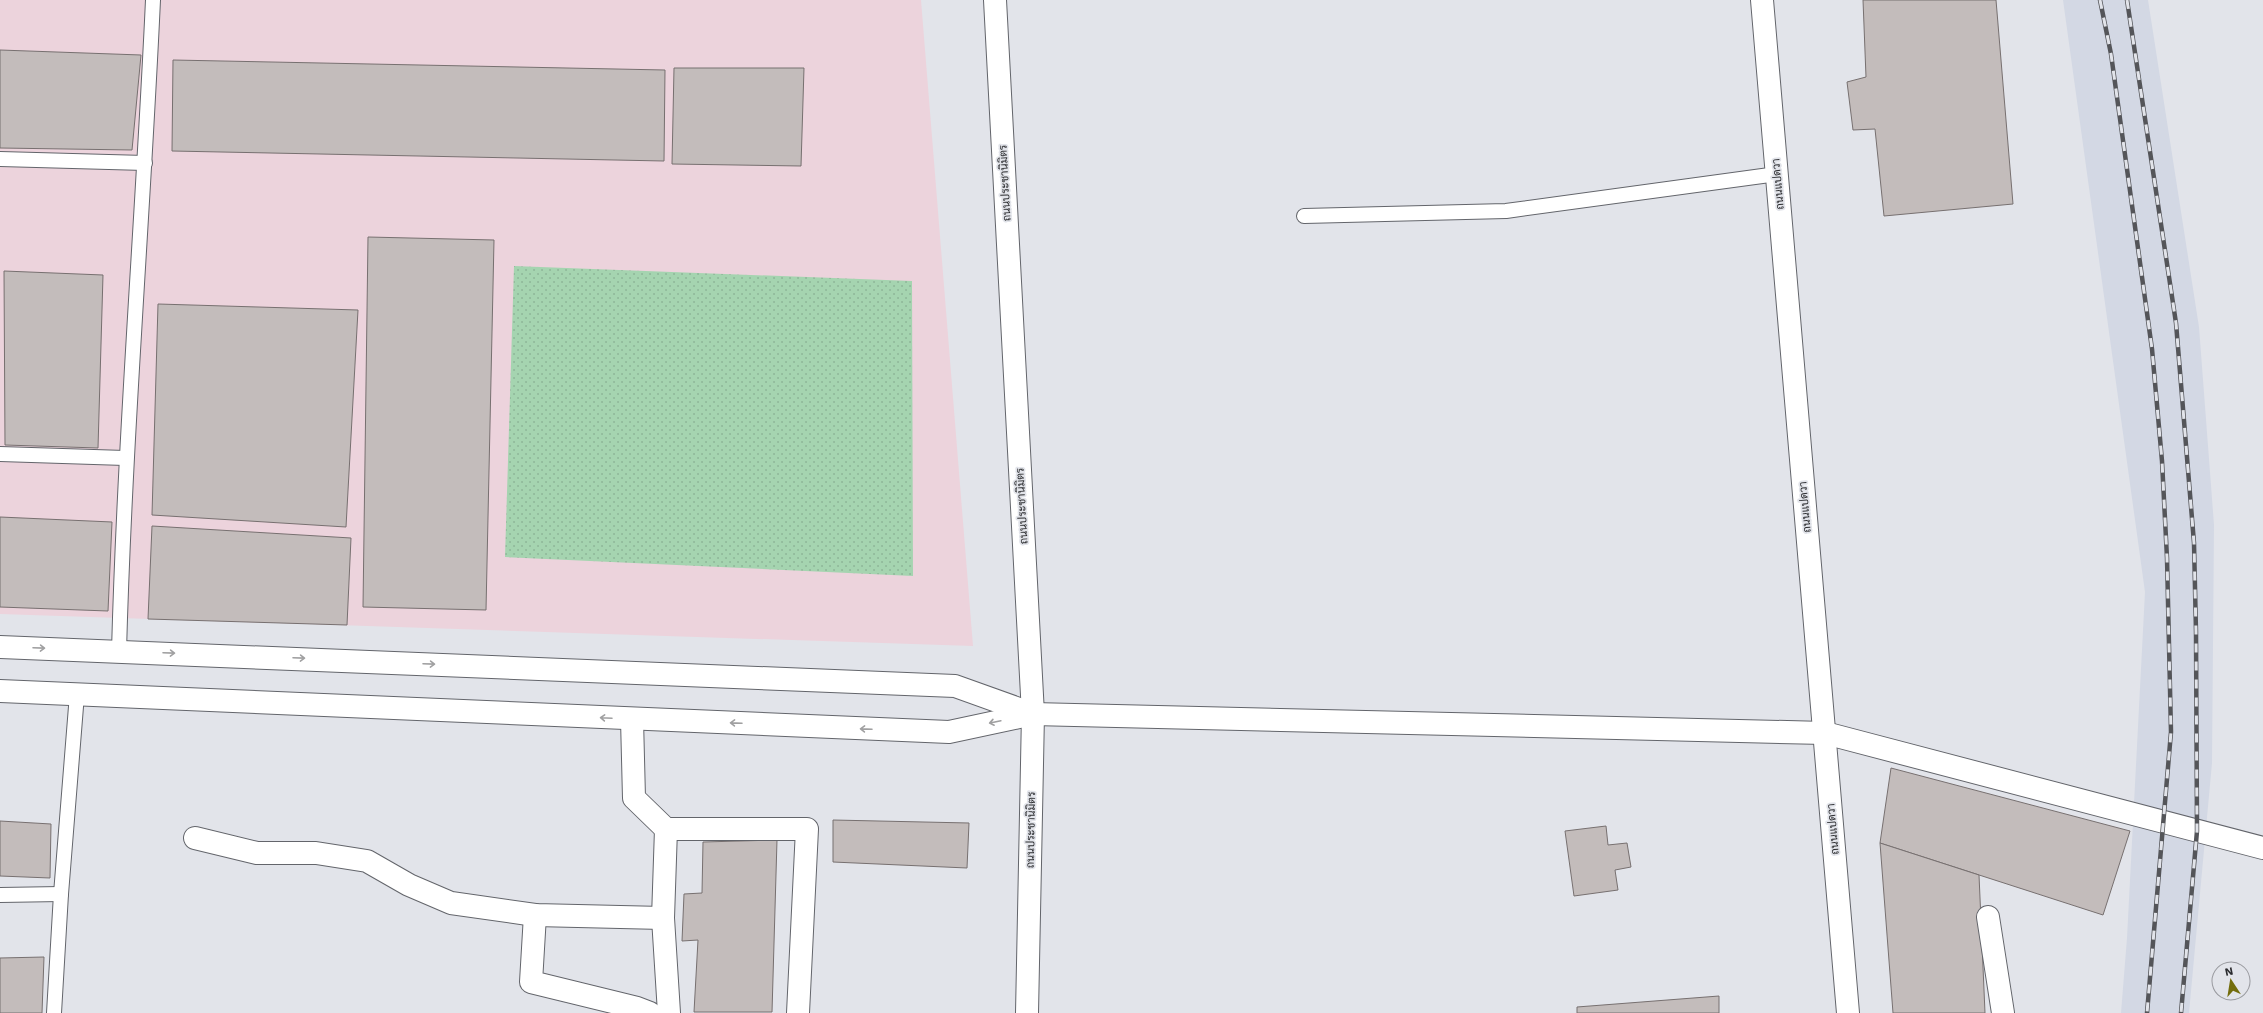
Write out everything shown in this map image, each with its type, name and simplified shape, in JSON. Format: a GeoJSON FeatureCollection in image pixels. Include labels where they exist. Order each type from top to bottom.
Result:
{"type":"FeatureCollection","features":[{"type":"Feature","properties":{"kind":"street","name":"ถนนประชานิมิตร"},"geometry":{"type":"LineString","coordinates":[[995,0],[1033,714],[1027,1013]]}},
{"type":"Feature","properties":{"kind":"street","name":"ถนนแปดวา"},"geometry":{"type":"LineString","coordinates":[[1762,0],[1848,1013]]}},
{"type":"Feature","properties":{"kind":"street"},"geometry":{"type":"LineString","coordinates":[[0,647],[954,686],[1033,714]]}},
{"type":"Feature","properties":{"kind":"street"},"geometry":{"type":"LineString","coordinates":[[0,691],[949,732],[1033,714],[1825,733],[2263,848]]}},
{"type":"Feature","properties":{"kind":"street"},"geometry":{"type":"LineString","coordinates":[[632,719],[634,798],[666,829],[807,829],[798,1013]]}},
{"type":"Feature","properties":{"kind":"street"},"geometry":{"type":"LineString","coordinates":[[666,829],[663,918],[669,1013]]}},
{"type":"Feature","properties":{"kind":"street"},"geometry":{"type":"LineString","coordinates":[[196,838],[257,853],[316,853],[367,861],[409,885],[451,903],[535,915],[663,918]]}},
{"type":"Feature","properties":{"kind":"street"},"geometry":{"type":"LineString","coordinates":[[535,915],[531,982],[637,1008],[650,1013]]}},
{"type":"Feature","properties":{"kind":"street"},"geometry":{"type":"LineString","coordinates":[[1988,917],[2003,1013]]}},
{"type":"Feature","properties":{"kind":"lane"},"geometry":{"type":"LineString","coordinates":[[119,651],[125,458],[145,163],[153,0]]}},
{"type":"Feature","properties":{"kind":"lane"},"geometry":{"type":"LineString","coordinates":[[0,159],[145,163]]}},
{"type":"Feature","properties":{"kind":"lane"},"geometry":{"type":"LineString","coordinates":[[1304,216],[1506,211],[1777,174]]}},
{"type":"Feature","properties":{"kind":"lane"},"geometry":{"type":"LineString","coordinates":[[0,454],[125,458]]}},
{"type":"Feature","properties":{"kind":"lane"},"geometry":{"type":"LineString","coordinates":[[54,1013],[60,894],[77,694]]}},
{"type":"Feature","properties":{"kind":"lane"},"geometry":{"type":"LineString","coordinates":[[0,895],[60,894]]}},
{"type":"Feature","properties":{"kind":"shaded area"},"geometry":{"type":"Polygon","coordinates":[[[0,0],[921,0],[973,646],[0,614],[0,0]]]}},
{"type":"Feature","properties":{"kind":"shaded area"},"geometry":{"type":"Polygon","coordinates":[[[2063,0],[2148,0],[2199,327],[2214,525],[2212,763],[2189,1013],[2121,1013],[2127,938],[2145,592],[2063,0]]]}},
{"type":"Feature","properties":{"kind":"green space"},"geometry":{"type":"Polygon","coordinates":[[[514,266],[912,281],[913,576],[505,557],[514,266]]]}},
{"type":"Feature","properties":{"kind":"building"},"geometry":{"type":"Polygon","coordinates":[[[1863,0],[1996,0],[2013,204],[1884,216],[1875,129],[1853,130],[1847,82],[1866,77],[1863,0]]]}},
{"type":"Feature","properties":{"kind":"building"},"geometry":{"type":"Polygon","coordinates":[[[0,50],[141,55],[132,150],[0,148],[0,50]]]}},
{"type":"Feature","properties":{"kind":"building"},"geometry":{"type":"Polygon","coordinates":[[[173,60],[665,70],[664,161],[172,151],[173,60]]]}},
{"type":"Feature","properties":{"kind":"building"},"geometry":{"type":"Polygon","coordinates":[[[674,68],[804,68],[801,166],[672,164],[674,68]]]}},
{"type":"Feature","properties":{"kind":"building"},"geometry":{"type":"Polygon","coordinates":[[[368,237],[494,240],[486,610],[363,607],[368,237]]]}},
{"type":"Feature","properties":{"kind":"building"},"geometry":{"type":"Polygon","coordinates":[[[4,271],[103,275],[98,448],[5,445],[4,271]]]}},
{"type":"Feature","properties":{"kind":"building"},"geometry":{"type":"Polygon","coordinates":[[[158,304],[358,310],[346,527],[152,515],[158,304]]]}},
{"type":"Feature","properties":{"kind":"building"},"geometry":{"type":"Polygon","coordinates":[[[0,517],[112,522],[108,611],[0,607],[0,517]]]}},
{"type":"Feature","properties":{"kind":"building"},"geometry":{"type":"Polygon","coordinates":[[[152,526],[351,538],[347,625],[148,619],[152,526]]]}},
{"type":"Feature","properties":{"kind":"building"},"geometry":{"type":"Polygon","coordinates":[[[1891,768],[2130,831],[2103,915],[1880,843],[1891,768]]]}},
{"type":"Feature","properties":{"kind":"building"},"geometry":{"type":"Polygon","coordinates":[[[833,820],[969,823],[967,868],[833,862],[833,820]]]}},
{"type":"Feature","properties":{"kind":"building"},"geometry":{"type":"Polygon","coordinates":[[[0,821],[51,824],[50,878],[0,876],[0,821]]]}},
{"type":"Feature","properties":{"kind":"building"},"geometry":{"type":"Polygon","coordinates":[[[1606,826],[1608,845],[1627,843],[1631,867],[1615,870],[1618,890],[1574,896],[1565,831],[1606,826]]]}},
{"type":"Feature","properties":{"kind":"building"},"geometry":{"type":"Polygon","coordinates":[[[777,840],[772,1012],[694,1012],[698,940],[682,941],[684,894],[702,893],[703,842],[777,840]]]}},
{"type":"Feature","properties":{"kind":"building"},"geometry":{"type":"Polygon","coordinates":[[[1880,843],[1979,875],[1985,1013],[1893,1013],[1880,843]]]}},
{"type":"Feature","properties":{"kind":"building"},"geometry":{"type":"Polygon","coordinates":[[[44,957],[42,1013],[0,1013],[0,958],[44,957]]]}},
{"type":"Feature","properties":{"kind":"building"},"geometry":{"type":"Polygon","coordinates":[[[1719,996],[1719,1013],[1577,1013],[1577,1007],[1719,996]]]}},
{"type":"Feature","properties":{"kind":"railway"},"geometry":{"type":"LineString","coordinates":[[2100,0],[2111,54],[2152,349],[2162,461],[2167,558],[2171,732],[2147,1013]]}},
{"type":"Feature","properties":{"kind":"railway"},"geometry":{"type":"LineString","coordinates":[[2127,0],[2176,323],[2194,543],[2197,831],[2181,1013]]}}]}
